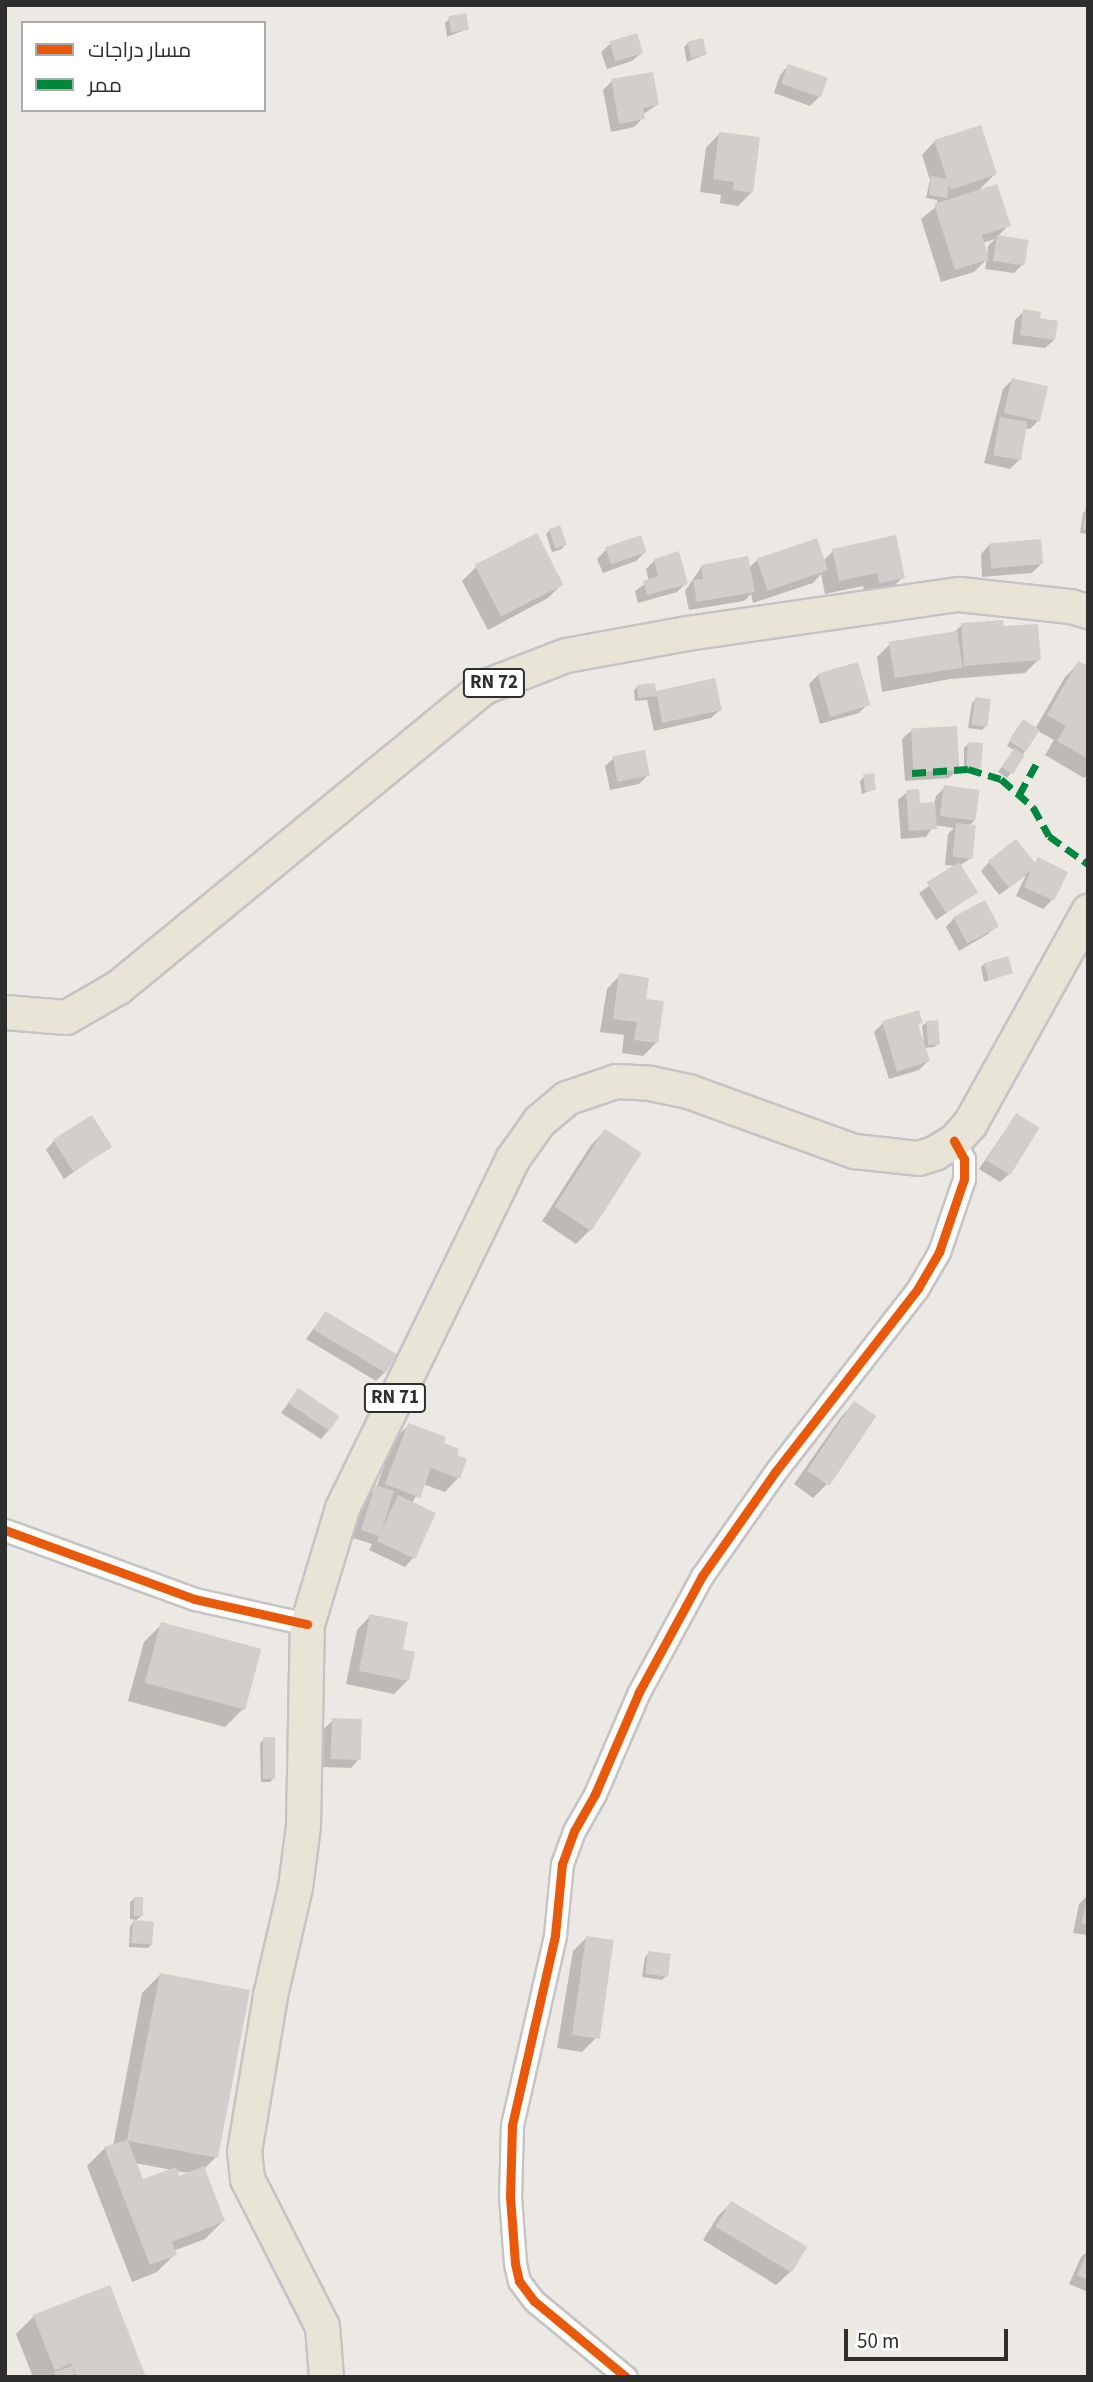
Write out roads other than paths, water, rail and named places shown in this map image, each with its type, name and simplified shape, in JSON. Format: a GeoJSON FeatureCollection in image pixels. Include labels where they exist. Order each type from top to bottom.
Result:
{"type":"FeatureCollection","features":[{"type":"Feature","properties":{"kind":"main road","name":"RN 72"},"geometry":{"type":"LineString","coordinates":[[5,1013],[66,1017],[118,987],[483,687],[566,655],[687,633],[959,594],[1070,606],[1088,611]]}},
{"type":"Feature","properties":{"kind":"main road","name":"RN 71"},"geometry":{"type":"LineString","coordinates":[[326,2377],[322,2326],[247,2179],[244,2151],[265,2021],[295,1887],[303,1825],[307,1624],[314,1592],[342,1508],[512,1159],[539,1121],[566,1098],[616,1081],[650,1083],[688,1091],[854,1151],[918,1158],[954,1141],[984,1100],[1088,911]]}},
{"type":"Feature","properties":{"kind":"street"},"geometry":{"type":"LineString","coordinates":[[626,2377],[534,2301],[519,2281],[515,2263],[510,2197],[512,2124],[555,1935],[562,1864],[574,1831],[595,1794],[639,1692],[702,1576],[775,1472],[918,1288],[939,1252],[964,1179],[964,1159],[954,1141]]}},
{"type":"Feature","properties":{"kind":"street"},"geometry":{"type":"LineString","coordinates":[[5,1530],[195,1599],[307,1624]]}}]}
